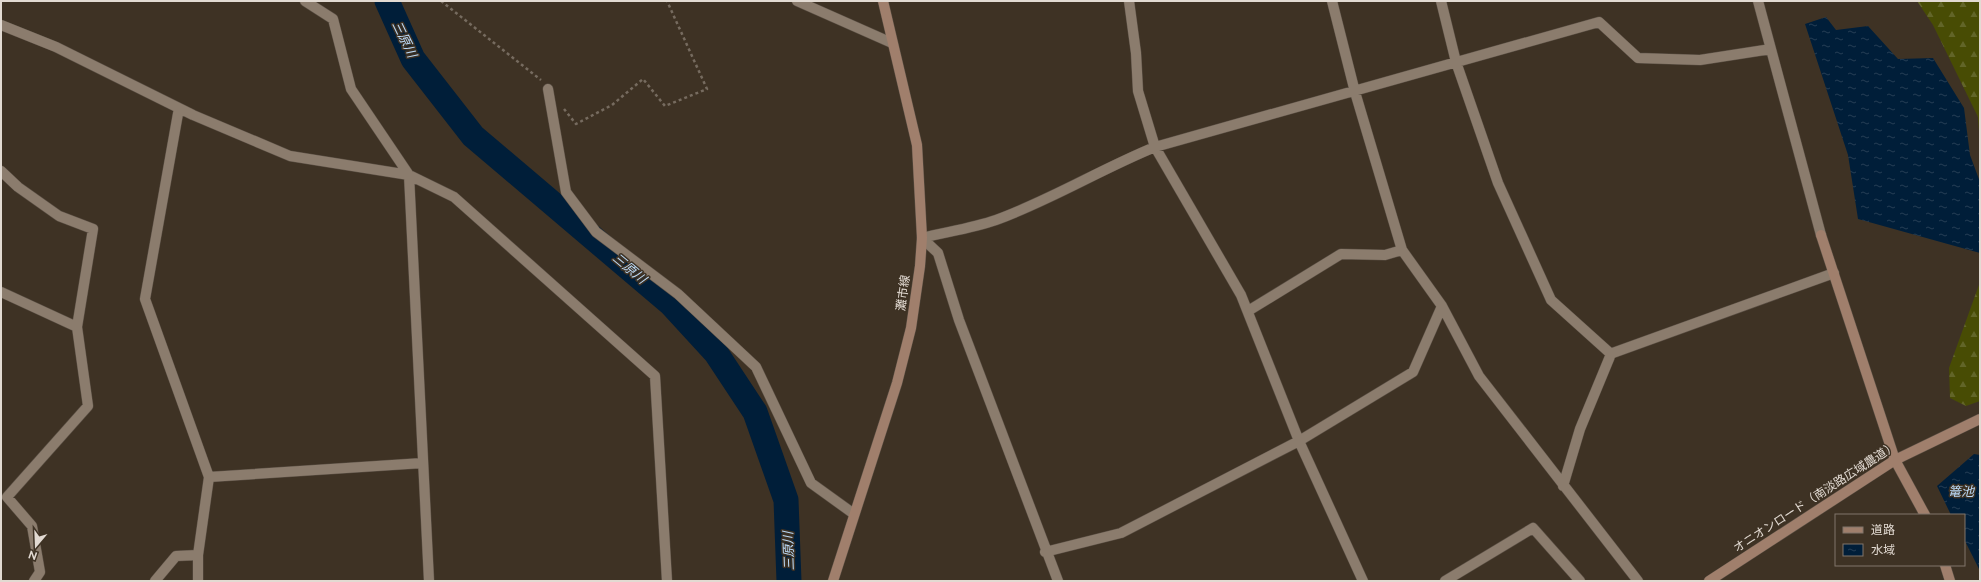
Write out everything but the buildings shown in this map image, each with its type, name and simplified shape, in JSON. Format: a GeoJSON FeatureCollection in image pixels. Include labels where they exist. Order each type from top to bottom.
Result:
{"type":"FeatureCollection","features":[{"type":"Feature","properties":{"kind":"street"},"geometry":{"type":"LineString","coordinates":[[305,1],[333,19],[351,89],[409,175],[429,581]]}},
{"type":"Feature","properties":{"kind":"street"},"geometry":{"type":"LineString","coordinates":[[797,1],[892,43]]}},
{"type":"Feature","properties":{"kind":"street","name":"灘市線"},"geometry":{"type":"LineString","coordinates":[[833,581],[898,383],[910,335],[922,238],[917,145],[883,1]]}},
{"type":"Feature","properties":{"kind":"street"},"geometry":{"type":"LineString","coordinates":[[1129,1],[1136,53],[1138,91],[1155,147],[1241,295],[1299,441],[1363,581]]}},
{"type":"Feature","properties":{"kind":"street"},"geometry":{"type":"LineString","coordinates":[[1332,1],[1355,92],[1402,250],[1442,306],[1479,376],[1563,486],[1590,517],[1638,581]]}},
{"type":"Feature","properties":{"kind":"street"},"geometry":{"type":"LineString","coordinates":[[1441,1],[1456,62],[1498,183],[1552,300],[1592,334],[1610,354]]}},
{"type":"Feature","properties":{"kind":"street"},"geometry":{"type":"LineString","coordinates":[[1758,1],[1821,235],[1895,460],[1924,514]]}},
{"type":"Feature","properties":{"kind":"street"},"geometry":{"type":"LineString","coordinates":[[922,238],[995,220],[1052,197],[1155,147],[1355,92],[1599,22],[1638,58],[1700,60],[1771,49]]}},
{"type":"Feature","properties":{"kind":"street"},"geometry":{"type":"LineString","coordinates":[[1,25],[56,47],[179,108],[290,156],[409,175],[454,197],[655,376],[667,581]]}},
{"type":"Feature","properties":{"kind":"street"},"geometry":{"type":"LineString","coordinates":[[548,89],[566,192],[596,232],[678,294],[756,367],[811,483],[854,514]]}},
{"type":"Feature","properties":{"kind":"street"},"geometry":{"type":"LineString","coordinates":[[179,108],[145,299],[209,477],[198,555],[198,581]]}},
{"type":"Feature","properties":{"kind":"street"},"geometry":{"type":"LineString","coordinates":[[1,171],[18,187],[59,216],[93,229],[77,327],[88,406],[7,497],[32,526],[40,572],[34,581]]}},
{"type":"Feature","properties":{"kind":"street"},"geometry":{"type":"LineString","coordinates":[[922,238],[938,253],[959,320],[1058,581]]}},
{"type":"Feature","properties":{"kind":"street"},"geometry":{"type":"LineString","coordinates":[[1248,311],[1341,254],[1385,256],[1402,250]]}},
{"type":"Feature","properties":{"kind":"street"},"geometry":{"type":"LineString","coordinates":[[1563,486],[1580,429],[1610,354],[1834,273]]}},
{"type":"Feature","properties":{"kind":"street"},"geometry":{"type":"LineString","coordinates":[[1,292],[77,327]]}},
{"type":"Feature","properties":{"kind":"street"},"geometry":{"type":"LineString","coordinates":[[1046,552],[1121,533],[1299,441],[1413,372],[1442,306]]}},
{"type":"Feature","properties":{"kind":"street","name":"オニオンロード（南淡路広域農道）"},"geometry":{"type":"LineString","coordinates":[[1709,581],[1895,460],[1980,419]]}},
{"type":"Feature","properties":{"kind":"street"},"geometry":{"type":"LineString","coordinates":[[209,477],[423,463]]}},
{"type":"Feature","properties":{"kind":"street"},"geometry":{"type":"LineString","coordinates":[[1445,581],[1533,528],[1580,581]]}},
{"type":"Feature","properties":{"kind":"street"},"geometry":{"type":"LineString","coordinates":[[155,581],[176,556],[198,555]]}},
{"type":"Feature","properties":{"kind":"street"},"geometry":{"type":"LineString","coordinates":[[1945,566],[1950,581]]}},
{"type":"Feature","properties":{"kind":"path"},"geometry":{"type":"LineString","coordinates":[[441,1],[540,78],[548,89]]}},
{"type":"Feature","properties":{"kind":"path"},"geometry":{"type":"LineString","coordinates":[[562,106],[576,124],[612,106],[643,79],[664,106],[707,89],[667,1]]}},
{"type":"Feature","properties":{"kind":"green space"},"geometry":{"type":"Polygon","coordinates":[[[1917,1],[1980,1],[1980,145],[1978,117],[1933,25],[1917,1]]]}},
{"type":"Feature","properties":{"kind":"green space"},"geometry":{"type":"Polygon","coordinates":[[[1980,282],[1980,401],[1966,406],[1950,398],[1949,368],[1980,282]]]}},
{"type":"Feature","properties":{"kind":"water"},"geometry":{"type":"Polygon","coordinates":[[[1826,17],[1836,30],[1868,26],[1898,59],[1933,58],[1964,108],[1970,155],[1980,182],[1980,253],[1858,219],[1848,155],[1805,24],[1826,17]]]}},
{"type":"Feature","properties":{"kind":"water","name":"篭池"},"geometry":{"type":"Polygon","coordinates":[[[1974,454],[1980,455],[1980,571],[1965,541],[1965,514],[1951,514],[1937,486],[1974,454]]]}},
{"type":"Feature","properties":{"kind":"waterway","name":"三原川"},"geometry":{"type":"LineString","coordinates":[[387,1],[413,59],[473,136],[671,304],[716,353],[755,412],[786,500],[789,581]]}}]}
